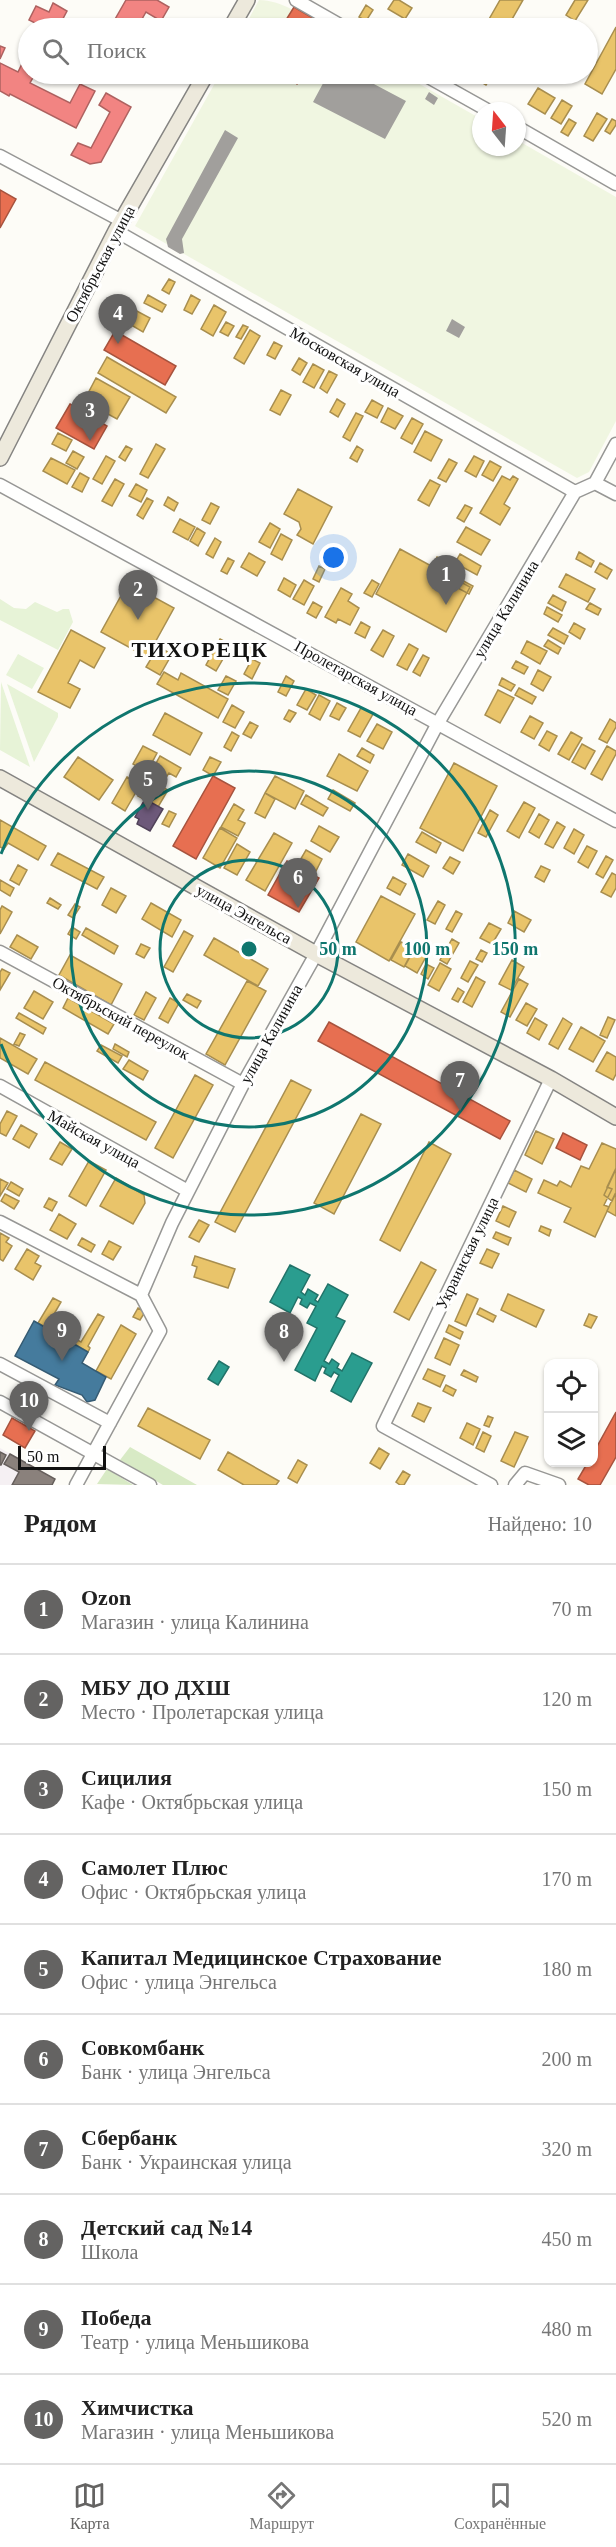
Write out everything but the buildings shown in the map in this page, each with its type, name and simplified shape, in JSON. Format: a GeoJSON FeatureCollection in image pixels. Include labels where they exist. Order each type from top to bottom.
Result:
{"type":"FeatureCollection","features":[{"type":"Feature","properties":{"kind":"main road"},"geometry":{"type":"LineString","coordinates":[[237,18],[247,0]]}},
{"type":"Feature","properties":{"kind":"main road","name":"Октябрьская улица"},"geometry":{"type":"LineString","coordinates":[[0,458],[119,226],[200,84]]}},
{"type":"Feature","properties":{"kind":"main road","name":"улица Энгельса"},"geometry":{"type":"LineString","coordinates":[[0,778],[316,954],[551,1079],[616,1117]]}},
{"type":"Feature","properties":{"kind":"street"},"geometry":{"type":"LineString","coordinates":[[296,0],[328,18]]}},
{"type":"Feature","properties":{"kind":"street"},"geometry":{"type":"LineString","coordinates":[[441,84],[473,102]]}},
{"type":"Feature","properties":{"kind":"street"},"geometry":{"type":"LineString","coordinates":[[526,132],[616,184]]}},
{"type":"Feature","properties":{"kind":"street","name":"Московская улица"},"geometry":{"type":"LineString","coordinates":[[0,156],[575,492]]}},
{"type":"Feature","properties":{"kind":"street"},"geometry":{"type":"LineString","coordinates":[[575,492],[596,483],[616,444]]}},
{"type":"Feature","properties":{"kind":"street"},"geometry":{"type":"LineString","coordinates":[[596,483],[616,494]]}},
{"type":"Feature","properties":{"kind":"street","name":"Пролетарская улица"},"geometry":{"type":"LineString","coordinates":[[0,485],[616,821]]}},
{"type":"Feature","properties":{"kind":"street","name":"улица Калинина"},"geometry":{"type":"LineString","coordinates":[[141,1295],[188,1191],[243,1084],[316,954],[438,723],[575,492]]}},
{"type":"Feature","properties":{"kind":"street","name":"Октябрьский переулок"},"geometry":{"type":"LineString","coordinates":[[0,952],[243,1084]]}},
{"type":"Feature","properties":{"kind":"street","name":"Украинская улица"},"geometry":{"type":"LineString","coordinates":[[491,1485],[383,1426],[551,1079]]}},
{"type":"Feature","properties":{"kind":"street","name":"Майская улица"},"geometry":{"type":"LineString","coordinates":[[0,1086],[188,1191]]}},
{"type":"Feature","properties":{"kind":"street"},"geometry":{"type":"LineString","coordinates":[[0,1222],[141,1295],[160,1331],[76,1485]]}},
{"type":"Feature","properties":{"kind":"street"},"geometry":{"type":"LineString","coordinates":[[0,1364],[110,1423]]}},
{"type":"Feature","properties":{"kind":"street"},"geometry":{"type":"LineString","coordinates":[[0,1402],[150,1485]]}},
{"type":"Feature","properties":{"kind":"street"},"geometry":{"type":"LineString","coordinates":[[515,1485],[525,1473],[559,1485]]}},
{"type":"Feature","properties":{"kind":"shaded area"},"geometry":{"type":"Polygon","coordinates":[[[0,1448],[55,1479],[51,1485],[0,1485],[0,1448]]]}},
{"type":"Feature","properties":{"kind":"green space"},"geometry":{"type":"Polygon","coordinates":[[[259,0],[285,6],[308,18],[249,18],[259,0]]]}},
{"type":"Feature","properties":{"kind":"green space"},"geometry":{"type":"Polygon","coordinates":[[[214,84],[420,84],[472,114],[472,156],[526,156],[526,145],[616,197],[616,421],[589,472],[577,478],[135,226],[214,84]]]}},
{"type":"Feature","properties":{"kind":"green space"},"geometry":{"type":"Polygon","coordinates":[[[0,599],[14,608],[26,609],[35,602],[57,612],[69,609],[73,622],[58,650],[0,620],[0,599]]]}},
{"type":"Feature","properties":{"kind":"green space"},"geometry":{"type":"Polygon","coordinates":[[[18,654],[44,668],[32,689],[6,675],[18,654]]]}},
{"type":"Feature","properties":{"kind":"green space"},"geometry":{"type":"Polygon","coordinates":[[[1,682],[30,767],[0,750],[1,682]]]}},
{"type":"Feature","properties":{"kind":"green space"},"geometry":{"type":"Polygon","coordinates":[[[7,684],[58,713],[34,762],[7,684]]]}},
{"type":"Feature","properties":{"kind":"green space"},"geometry":{"type":"Polygon","coordinates":[[[130,1447],[197,1485],[163,1485],[120,1460],[130,1447]]]}},
{"type":"Feature","properties":{"kind":"green space"},"geometry":{"type":"Polygon","coordinates":[[[107,1469],[133,1485],[97,1484],[107,1469]]]}},
{"type":"Feature","properties":{"kind":"place","name":"Самолет Плюс"},"geometry":{"type":"Point","coordinates":[118,344]}},
{"type":"Feature","properties":{"kind":"place","name":"Сицилия"},"geometry":{"type":"Point","coordinates":[90,441]}},
{"type":"Feature","properties":{"kind":"place","name":"Ozon"},"geometry":{"type":"Point","coordinates":[446,605]}},
{"type":"Feature","properties":{"kind":"place","name":"МБУ ДО ДХШ"},"geometry":{"type":"Point","coordinates":[138,620]}},
{"type":"Feature","properties":{"kind":"place","name":"Капитал Медицинское Страхование"},"geometry":{"type":"Point","coordinates":[148,810]}},
{"type":"Feature","properties":{"kind":"place","name":"Совкомбанк"},"geometry":{"type":"Point","coordinates":[298,908]}},
{"type":"Feature","properties":{"kind":"place","name":"Сбербанк"},"geometry":{"type":"Point","coordinates":[460,1111]}},
{"type":"Feature","properties":{"kind":"place","name":"Победа"},"geometry":{"type":"Point","coordinates":[62,1361]}},
{"type":"Feature","properties":{"kind":"place","name":"Детский сад №14"},"geometry":{"type":"Point","coordinates":[284,1362]}},
{"type":"Feature","properties":{"kind":"place","name":"Химчистка"},"geometry":{"type":"Point","coordinates":[29,1431]}},
{"type":"Feature","properties":{"kind":"district","name":"ТИХОРЕЦК"},"geometry":{"type":"Point","coordinates":[200,649]}}]}
